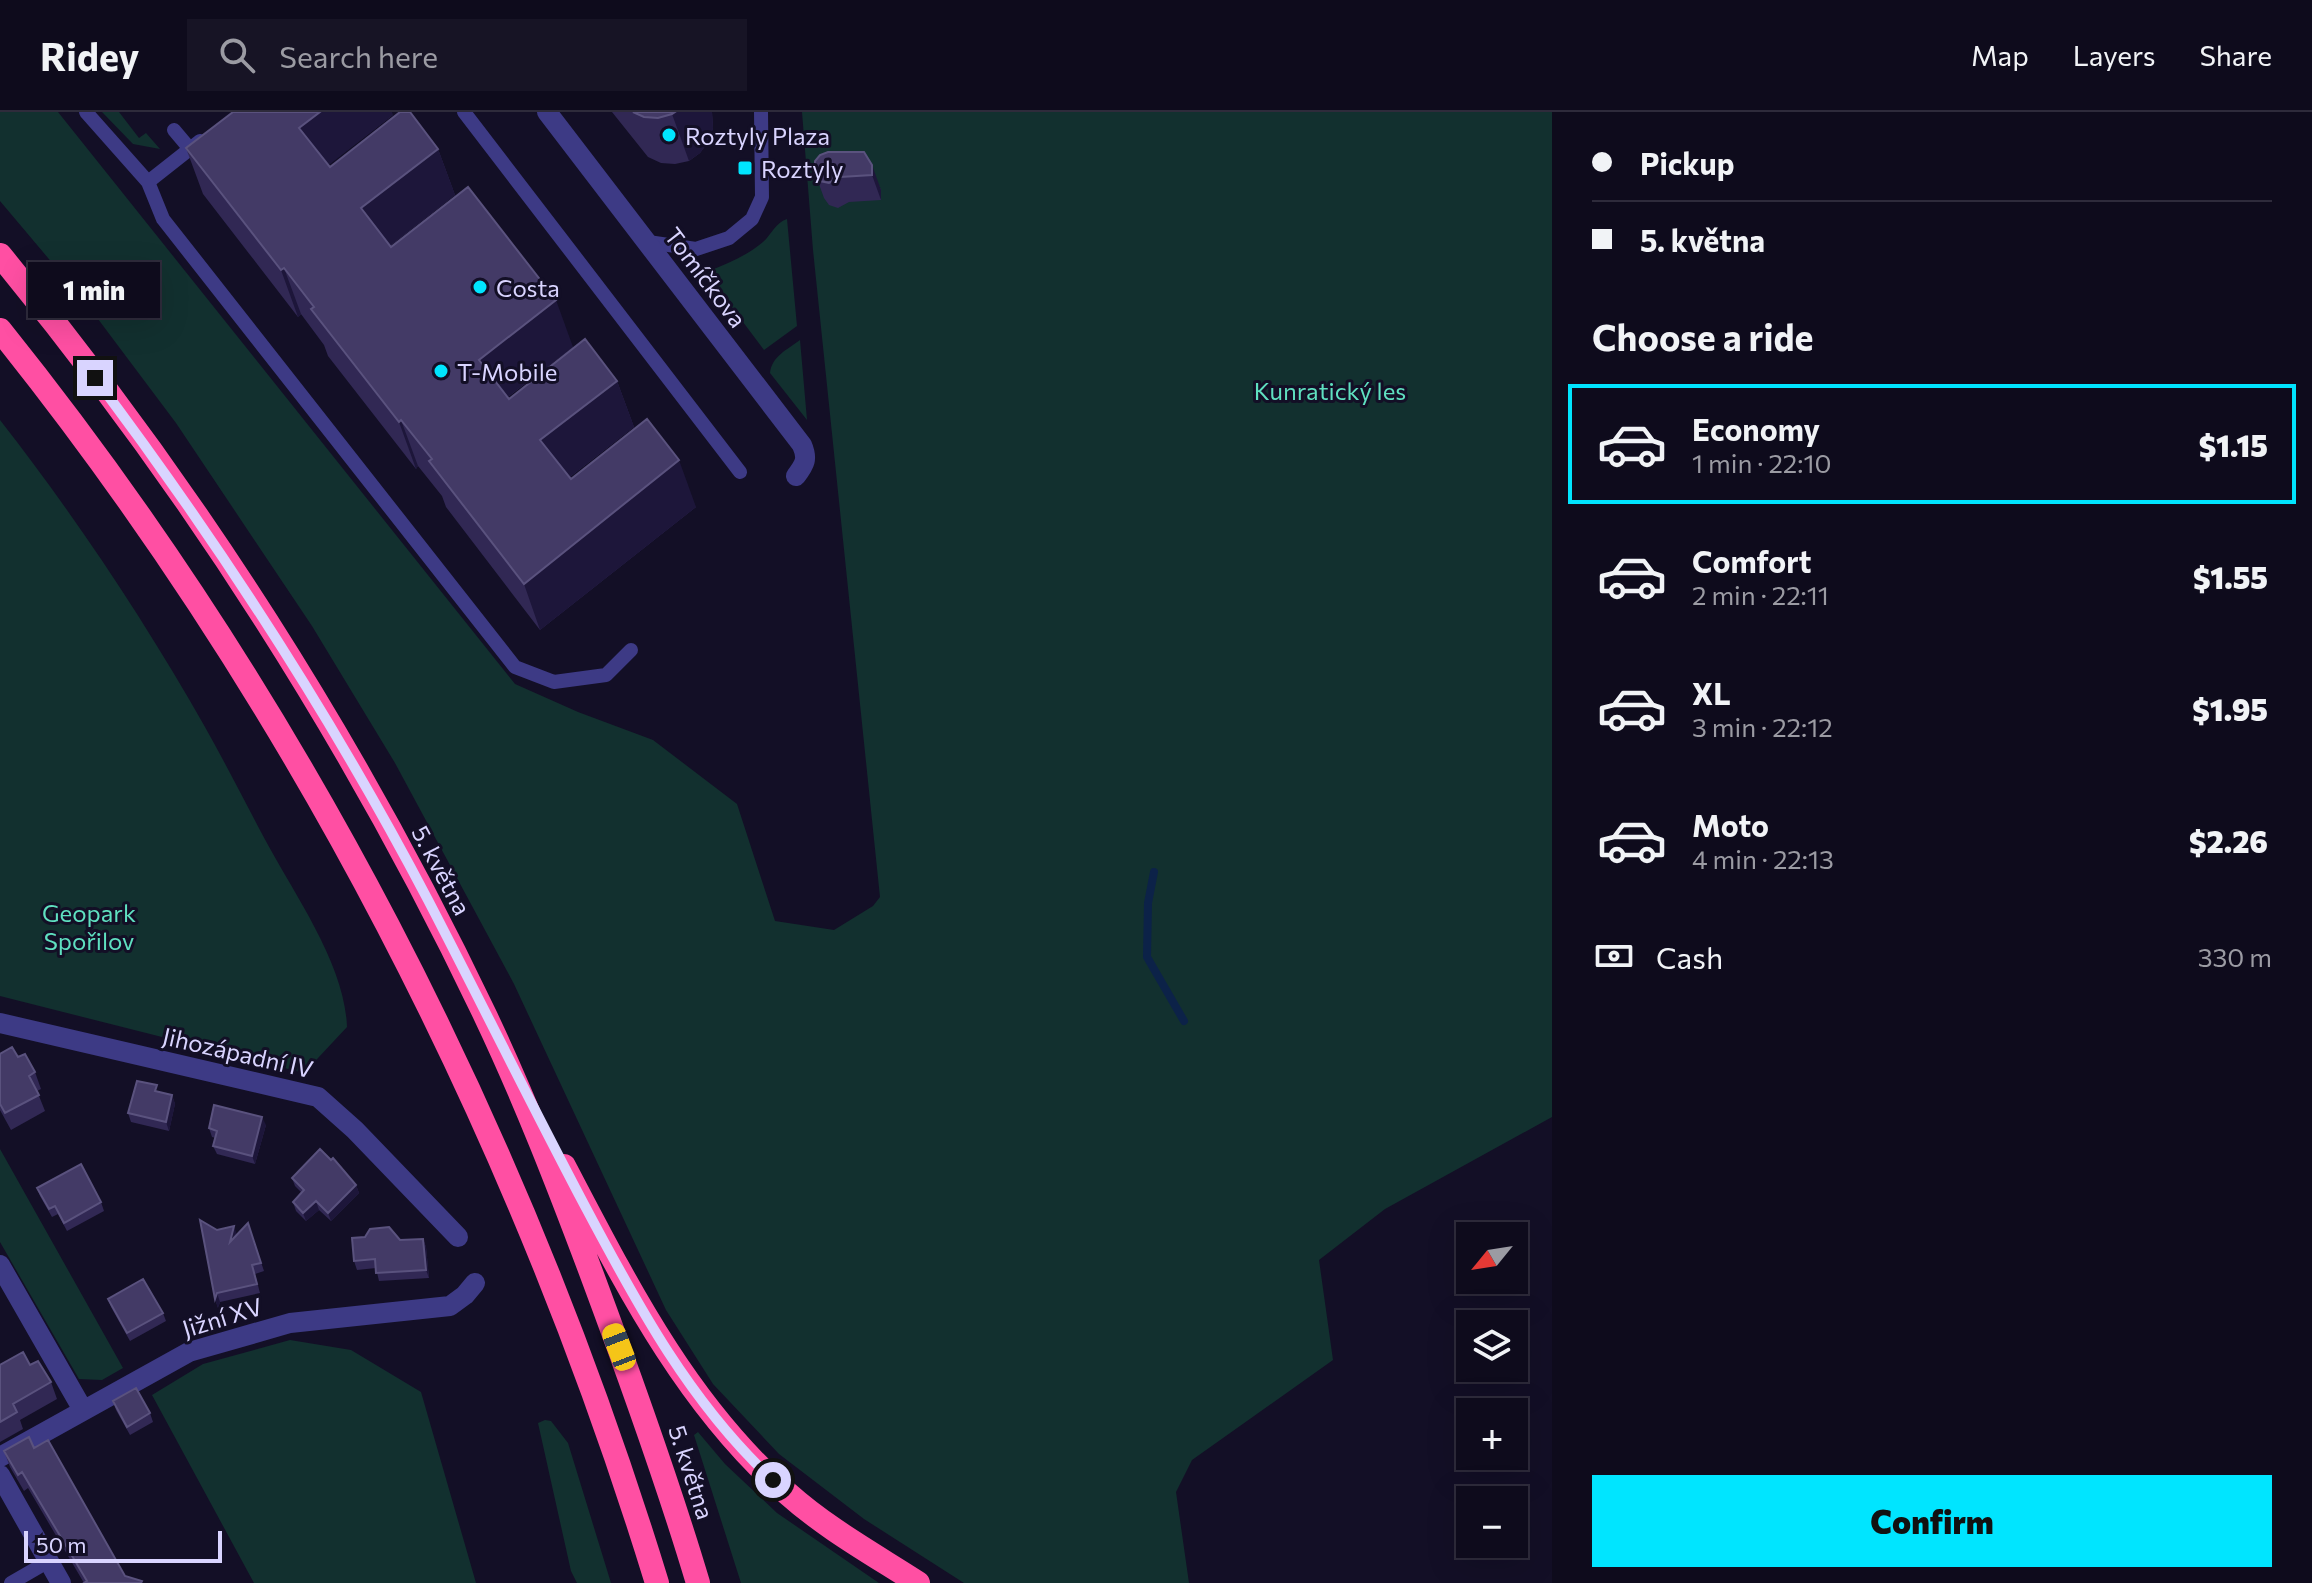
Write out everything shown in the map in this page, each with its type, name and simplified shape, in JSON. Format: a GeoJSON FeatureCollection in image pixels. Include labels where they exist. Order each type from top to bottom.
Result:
{"type":"FeatureCollection","features":[{"type":"Feature","properties":{"kind":"highway","name":"5. května"},"geometry":{"type":"LineString","coordinates":[[0,255],[132,426],[236,576],[394,839],[487,1020],[563,1200],[665,1477],[698,1583]]}},
{"type":"Feature","properties":{"kind":"highway"},"geometry":{"type":"LineString","coordinates":[[0,330],[129,503],[224,642],[303,771],[401,949],[492,1140],[536,1244],[607,1430],[657,1583]]}},
{"type":"Feature","properties":{"kind":"highway"},"geometry":{"type":"LineString","coordinates":[[487,1020],[630,1292],[679,1371],[704,1404],[739,1446],[789,1494],[826,1524],[918,1583]]}},
{"type":"Feature","properties":{"kind":"street","name":"Tomíčkova"},"geometry":{"type":"LineString","coordinates":[[547,112],[802,445],[805,464],[796,476]]}},
{"type":"Feature","properties":{"kind":"street","name":"Jihozápadní IV"},"geometry":{"type":"LineString","coordinates":[[3,1027],[318,1097],[355,1130],[458,1237]]}},
{"type":"Feature","properties":{"kind":"street"},"geometry":{"type":"LineString","coordinates":[[0,1265],[83,1410]]}},
{"type":"Feature","properties":{"kind":"street","name":"Jižní XV"},"geometry":{"type":"LineString","coordinates":[[0,1457],[189,1352],[290,1323],[450,1306],[475,1283]]}},
{"type":"Feature","properties":{"kind":"street"},"geometry":{"type":"LineString","coordinates":[[0,1475],[61,1583]]}},
{"type":"Feature","properties":{"kind":"lane"},"geometry":{"type":"LineString","coordinates":[[86,112],[148,182],[163,219],[515,667],[554,682],[606,675],[631,650]]}},
{"type":"Feature","properties":{"kind":"lane"},"geometry":{"type":"LineString","coordinates":[[464,112],[740,472]]}},
{"type":"Feature","properties":{"kind":"lane"},"geometry":{"type":"LineString","coordinates":[[648,242],[696,249],[729,238],[752,219],[762,197],[761,112]]}},
{"type":"Feature","properties":{"kind":"lane"},"geometry":{"type":"LineString","coordinates":[[174,130],[190,149]]}},
{"type":"Feature","properties":{"kind":"lane"},"geometry":{"type":"LineString","coordinates":[[148,182],[214,131]]}},
{"type":"Feature","properties":{"kind":"lane"},"geometry":{"type":"LineString","coordinates":[[11,1583],[49,1561]]}},
{"type":"Feature","properties":{"kind":"green space","name":"Kunratický les"},"geometry":{"type":"Polygon","coordinates":[[[0,112],[58,112],[515,684],[653,740],[737,804],[775,921],[834,930],[873,906],[880,897],[813,250],[802,112],[1552,112],[1552,1117],[1385,1209],[1319,1260],[1333,1360],[1192,1460],[1176,1492],[1189,1583],[964,1583],[864,1519],[779,1454],[713,1384],[666,1310],[514,984],[395,763],[312,626],[176,423],[86,303],[0,201],[0,112]]]}},
{"type":"Feature","properties":{"kind":"green space"},"geometry":{"type":"Polygon","coordinates":[[[102,112],[119,112],[139,138],[146,133],[160,149],[133,144],[102,112]]]}},
{"type":"Feature","properties":{"kind":"green space"},"geometry":{"type":"Polygon","coordinates":[[[787,219],[797,326],[764,350],[707,274],[757,247],[779,223],[787,219]]]}},
{"type":"Feature","properties":{"kind":"green space"},"geometry":{"type":"Polygon","coordinates":[[[800,340],[807,420],[770,373],[777,358],[800,340]]]}},
{"type":"Feature","properties":{"kind":"green space","name":"Geopark Spořilov"},"geometry":{"type":"Polygon","coordinates":[[[0,420],[82,531],[158,648],[318,933],[338,980],[347,1027],[304,1073],[0,996],[0,420]]]}},
{"type":"Feature","properties":{"kind":"green space"},"geometry":{"type":"Polygon","coordinates":[[[0,1149],[123,1368],[102,1380],[79,1379],[0,1242],[0,1149]]]}},
{"type":"Feature","properties":{"kind":"green space"},"geometry":{"type":"Polygon","coordinates":[[[290,1340],[351,1350],[421,1392],[476,1583],[254,1583],[152,1395],[203,1364],[290,1340]]]}},
{"type":"Feature","properties":{"kind":"green space"},"geometry":{"type":"Polygon","coordinates":[[[551,1421],[568,1443],[611,1583],[577,1583],[571,1571],[538,1423],[551,1421]]]}},
{"type":"Feature","properties":{"kind":"green space"},"geometry":{"type":"Polygon","coordinates":[[[698,1432],[725,1464],[777,1513],[879,1583],[741,1583],[694,1435],[698,1432]]]}},
{"type":"Feature","properties":{"kind":"building","name":"T-Mobile"},"geometry":{"type":"Polygon","coordinates":[[[233,112],[320,112],[299,128],[330,167],[400,112],[410,112],[438,149],[361,208],[391,247],[468,187],[556,300],[479,360],[509,399],[585,339],[617,381],[540,440],[571,479],[647,419],[679,460],[524,584],[429,461],[432,459],[401,420],[399,422],[311,309],[314,307],[284,268],[281,270],[186,148],[233,112]]]}},
{"type":"Feature","properties":{"kind":"building"},"geometry":{"type":"Polygon","coordinates":[[[633,112],[675,112],[658,118],[633,112]]]}},
{"type":"Feature","properties":{"kind":"building"},"geometry":{"type":"Polygon","coordinates":[[[828,152],[864,152],[872,165],[872,175],[840,177],[829,183],[820,181],[815,173],[815,161],[828,152]]]}},
{"type":"Feature","properties":{"kind":"building"},"geometry":{"type":"Polygon","coordinates":[[[12,1047],[18,1057],[25,1054],[35,1072],[29,1076],[39,1095],[5,1113],[0,1104],[0,1054],[12,1047]]]}},
{"type":"Feature","properties":{"kind":"building"},"geometry":{"type":"Polygon","coordinates":[[[137,1081],[157,1085],[155,1091],[172,1095],[166,1122],[128,1113],[137,1081]]]}},
{"type":"Feature","properties":{"kind":"building"},"geometry":{"type":"Polygon","coordinates":[[[214,1105],[262,1117],[252,1156],[213,1146],[217,1131],[209,1128],[214,1105]]]}},
{"type":"Feature","properties":{"kind":"building"},"geometry":{"type":"Polygon","coordinates":[[[320,1149],[331,1160],[333,1158],[356,1185],[328,1213],[316,1201],[303,1213],[293,1202],[304,1190],[292,1178],[320,1149]]]}},
{"type":"Feature","properties":{"kind":"building"},"geometry":{"type":"Polygon","coordinates":[[[81,1164],[101,1202],[64,1223],[55,1206],[49,1209],[37,1188],[81,1164]]]}},
{"type":"Feature","properties":{"kind":"building"},"geometry":{"type":"Polygon","coordinates":[[[200,1220],[217,1230],[234,1226],[230,1242],[248,1223],[261,1263],[252,1265],[257,1284],[217,1293],[215,1299],[200,1220]]]}},
{"type":"Feature","properties":{"kind":"building"},"geometry":{"type":"Polygon","coordinates":[[[389,1227],[400,1240],[423,1239],[426,1270],[376,1273],[375,1259],[354,1261],[352,1238],[365,1237],[370,1229],[389,1227]]]}},
{"type":"Feature","properties":{"kind":"building"},"geometry":{"type":"Polygon","coordinates":[[[143,1279],[163,1313],[127,1333],[108,1299],[143,1279]]]}},
{"type":"Feature","properties":{"kind":"building"},"geometry":{"type":"Polygon","coordinates":[[[23,1352],[30,1365],[38,1361],[51,1382],[13,1404],[17,1412],[0,1422],[0,1365],[23,1352]]]}},
{"type":"Feature","properties":{"kind":"building"},"geometry":{"type":"Polygon","coordinates":[[[136,1388],[150,1413],[127,1427],[113,1401],[136,1388]]]}},
{"type":"Feature","properties":{"kind":"building"},"geometry":{"type":"Polygon","coordinates":[[[29,1437],[34,1448],[48,1440],[125,1576],[141,1583],[84,1583],[87,1581],[22,1472],[18,1475],[4,1451],[29,1437]]]}},
{"type":"Feature","properties":{"kind":"waterway"},"geometry":{"type":"LineString","coordinates":[[1154,872],[1148,903],[1147,957],[1184,1021]]}},
{"type":"Feature","properties":{"kind":"place","name":"Roztyly Plaza"},"geometry":{"type":"Point","coordinates":[669,135]}},
{"type":"Feature","properties":{"kind":"place","name":"Roztyly"},"geometry":{"type":"Point","coordinates":[745,168]}},
{"type":"Feature","properties":{"kind":"place","name":"Costa"},"geometry":{"type":"Point","coordinates":[480,287]}},
{"type":"Feature","properties":{"kind":"place","name":"T-Mobile"},"geometry":{"type":"Point","coordinates":[441,371]}},
{"type":"Feature","properties":{"kind":"route"},"geometry":{"type":"LineString","coordinates":[[95,378],[236,576],[344,750],[427,898],[487,1020],[630,1292],[657,1336],[679,1371],[717,1420],[773,1480]]}}]}
